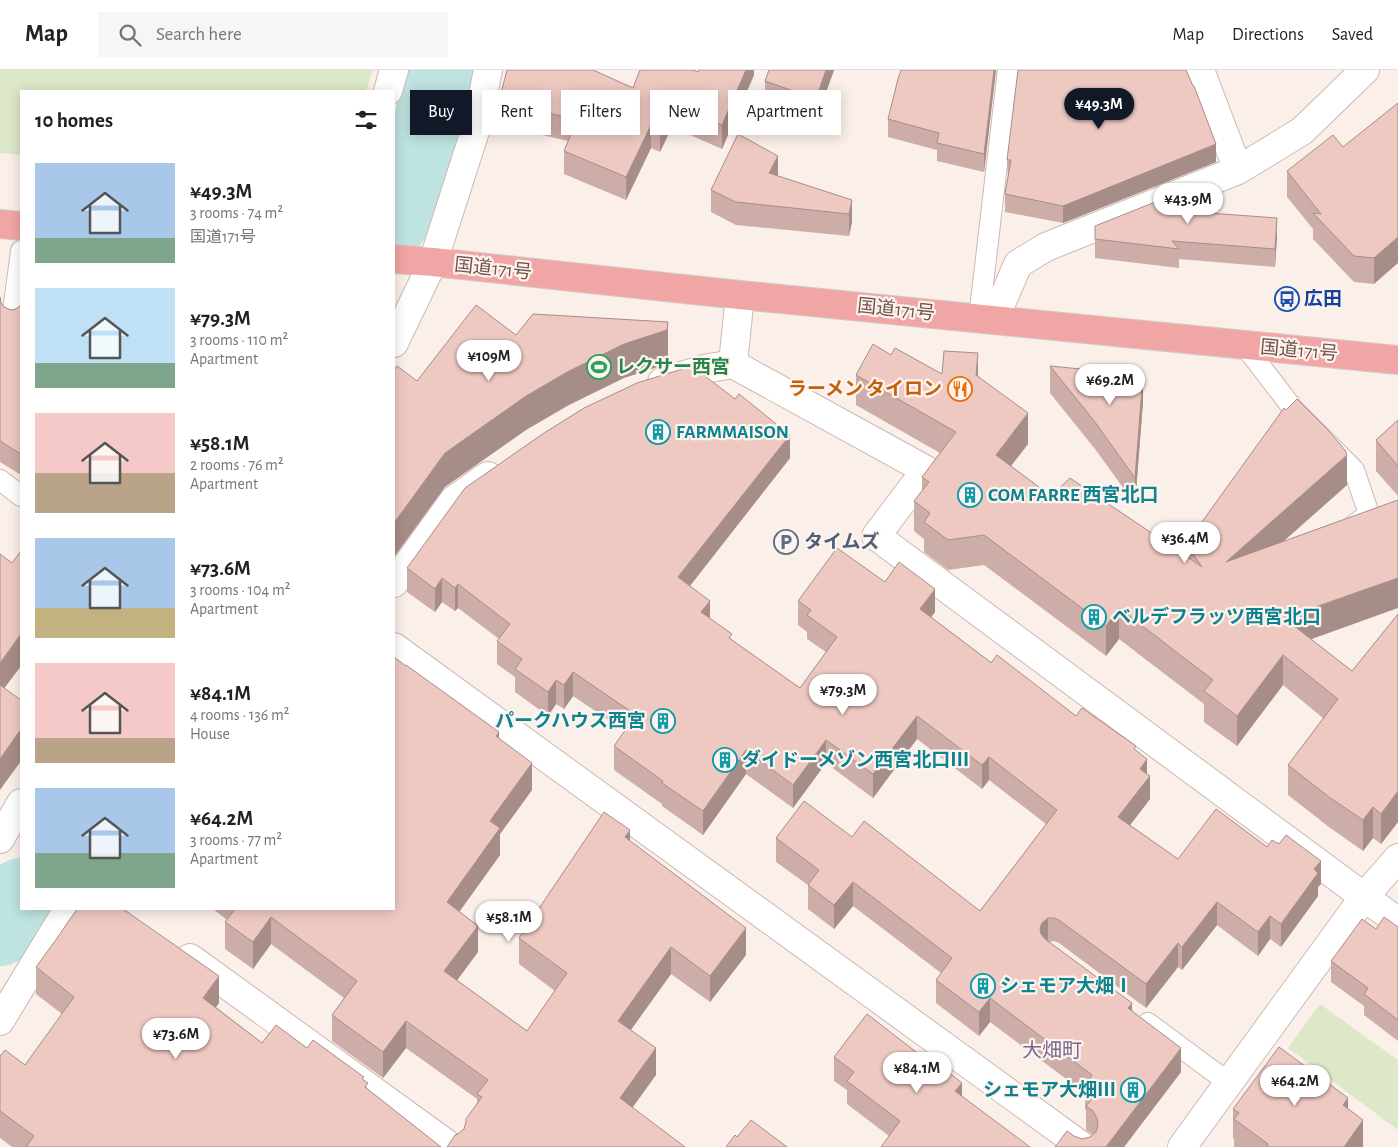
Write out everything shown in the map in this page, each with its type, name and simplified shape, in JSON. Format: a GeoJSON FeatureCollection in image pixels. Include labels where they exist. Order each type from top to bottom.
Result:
{"type":"FeatureCollection","features":[{"type":"Feature","properties":{"kind":"highway"},"geometry":{"type":"LineString","coordinates":[[0,224],[20,226]]}},
{"type":"Feature","properties":{"kind":"highway","name":"国道171号"},"geometry":{"type":"LineString","coordinates":[[415,261],[1398,360]]}},
{"type":"Feature","properties":{"kind":"street"},"geometry":{"type":"LineString","coordinates":[[388,90],[394,70]]}},
{"type":"Feature","properties":{"kind":"street"},"geometry":{"type":"LineString","coordinates":[[395,339],[415,261],[477,125],[488,70]]}},
{"type":"Feature","properties":{"kind":"street"},"geometry":{"type":"LineString","coordinates":[[1200,70],[1238,170]]}},
{"type":"Feature","properties":{"kind":"street"},"geometry":{"type":"LineString","coordinates":[[987,319],[1018,264],[1046,247],[1238,170],[1302,131],[1365,70]]}},
{"type":"Feature","properties":{"kind":"street"},"geometry":{"type":"LineString","coordinates":[[733,364],[740,295]]}},
{"type":"Feature","properties":{"kind":"street"},"geometry":{"type":"LineString","coordinates":[[640,389],[704,368],[733,364],[926,470],[876,536],[1398,922]]}},
{"type":"Feature","properties":{"kind":"street"},"geometry":{"type":"LineString","coordinates":[[395,582],[454,500],[511,460]]}},
{"type":"Feature","properties":{"kind":"street"},"geometry":{"type":"LineString","coordinates":[[395,648],[1083,1147]]}},
{"type":"Feature","properties":{"kind":"street"},"geometry":{"type":"LineString","coordinates":[[0,840],[20,806]]}},
{"type":"Feature","properties":{"kind":"street"},"geometry":{"type":"LineString","coordinates":[[1182,1147],[1364,897],[1398,858]]}},
{"type":"Feature","properties":{"kind":"street"},"geometry":{"type":"LineString","coordinates":[[0,1021],[67,910]]}},
{"type":"Feature","properties":{"kind":"street"},"geometry":{"type":"LineString","coordinates":[[170,944],[451,1147]]}},
{"type":"Feature","properties":{"kind":"lane"},"geometry":{"type":"LineString","coordinates":[[987,319],[1008,70]]}},
{"type":"Feature","properties":{"kind":"lane"},"geometry":{"type":"LineString","coordinates":[[12,319],[20,259]]}},
{"type":"Feature","properties":{"kind":"lane"},"geometry":{"type":"LineString","coordinates":[[1245,346],[1294,410],[1354,470],[1368,514],[1336,540]]}},
{"type":"Feature","properties":{"kind":"lane"},"geometry":{"type":"LineString","coordinates":[[0,480],[20,495]]}},
{"type":"Feature","properties":{"kind":"lane"},"geometry":{"type":"LineString","coordinates":[[1132,1012],[1229,1083]]}},
{"type":"Feature","properties":{"kind":"green space"},"geometry":{"type":"Polygon","coordinates":[[[0,70],[373,70],[366,90],[20,90],[20,155],[0,153],[0,70]]]}},
{"type":"Feature","properties":{"kind":"green space"},"geometry":{"type":"Polygon","coordinates":[[[1320,1004],[1398,1060],[1398,1130],[1288,1048],[1320,1004]]]}},
{"type":"Feature","properties":{"kind":"building"},"geometry":{"type":"Polygon","coordinates":[[[507,70],[593,70],[633,88],[640,70],[693,70],[698,72],[699,70],[746,70],[737,90],[728,90],[728,111],[722,125],[718,123],[718,90],[650,90],[650,127],[626,177],[564,151],[571,135],[640,135],[640,90],[561,90],[561,116],[551,114],[551,90],[502,90],[507,70]]]}},
{"type":"Feature","properties":{"kind":"building"},"geometry":{"type":"Polygon","coordinates":[[[769,70],[826,70],[819,90],[790,90],[765,81],[769,70]]]}},
{"type":"Feature","properties":{"kind":"building"},"geometry":{"type":"Polygon","coordinates":[[[901,70],[994,70],[984,154],[937,143],[939,133],[888,119],[901,70]]]}},
{"type":"Feature","properties":{"kind":"building"},"geometry":{"type":"Polygon","coordinates":[[[1018,70],[1186,70],[1216,144],[1063,206],[1005,194],[1011,160],[1007,160],[1018,70]]]}},
{"type":"Feature","properties":{"kind":"building"},"geometry":{"type":"Polygon","coordinates":[[[1398,103],[1398,237],[1374,258],[1354,256],[1313,213],[1321,214],[1287,171],[1333,135],[1343,147],[1398,103]]]}},
{"type":"Feature","properties":{"kind":"building"},"geometry":{"type":"Polygon","coordinates":[[[738,135],[740,135],[778,156],[769,173],[852,200],[849,214],[736,202],[711,190],[738,135]]]}},
{"type":"Feature","properties":{"kind":"building"},"geometry":{"type":"Polygon","coordinates":[[[1198,185],[1209,213],[1277,218],[1275,249],[1172,241],[1179,249],[1095,239],[1095,226],[1198,185]]]}},
{"type":"Feature","properties":{"kind":"building"},"geometry":{"type":"Polygon","coordinates":[[[0,297],[4,307],[11,310],[20,306],[20,453],[0,441],[0,297]]]}},
{"type":"Feature","properties":{"kind":"building"},"geometry":{"type":"Polygon","coordinates":[[[476,305],[516,335],[533,314],[668,322],[667,330],[624,344],[569,371],[526,396],[445,453],[395,522],[395,369],[397,366],[417,381],[476,305]]]}},
{"type":"Feature","properties":{"kind":"building"},"geometry":{"type":"Polygon","coordinates":[[[873,344],[891,355],[895,348],[942,374],[944,351],[978,353],[976,375],[1028,413],[996,455],[1051,496],[1070,478],[1202,567],[1186,544],[1284,408],[1286,410],[1297,399],[1328,430],[1347,455],[1226,562],[1398,500],[1398,578],[1284,618],[1352,671],[1398,614],[1398,791],[1381,814],[1373,807],[1363,820],[1329,797],[1288,765],[1338,699],[1283,655],[1237,716],[1204,691],[1213,680],[1119,608],[1106,626],[984,535],[948,540],[924,522],[930,513],[914,501],[929,482],[922,477],[956,432],[856,375],[873,344]]]}},
{"type":"Feature","properties":{"kind":"building"},"geometry":{"type":"Polygon","coordinates":[[[692,366],[735,399],[739,394],[790,435],[678,577],[710,601],[701,612],[732,634],[729,638],[800,688],[837,637],[807,615],[811,610],[798,601],[837,548],[885,582],[899,562],[935,589],[920,609],[991,663],[997,655],[1076,716],[1082,708],[1136,746],[1134,749],[1147,759],[1140,769],[1150,776],[1118,817],[1178,859],[1216,809],[1267,847],[1272,840],[1279,844],[1286,835],[1321,861],[1314,869],[1318,873],[1281,924],[1270,916],[1258,932],[1217,902],[1182,947],[1178,943],[1146,984],[1059,920],[1048,918],[1042,923],[1040,928],[1041,934],[1045,939],[1132,1003],[1128,1008],[1181,1048],[1106,1147],[1055,1147],[1067,1131],[1082,1139],[1090,1137],[1096,1132],[1098,1126],[1097,1118],[1093,1111],[1086,1106],[1096,1094],[1085,1086],[1092,1075],[990,998],[979,1012],[936,980],[952,958],[853,882],[834,905],[808,885],[819,870],[776,838],[804,801],[852,837],[864,821],[980,911],[1057,810],[989,757],[982,765],[917,716],[873,774],[826,740],[793,785],[746,750],[703,811],[662,783],[663,781],[614,746],[636,715],[573,672],[564,685],[556,680],[548,692],[515,669],[522,659],[497,641],[510,624],[458,584],[455,588],[442,578],[435,589],[407,568],[465,488],[544,433],[584,408],[637,383],[692,366]]]}},
{"type":"Feature","properties":{"kind":"building"},"geometry":{"type":"Polygon","coordinates":[[[1050,366],[1143,375],[1135,478],[1095,422],[1050,366]]]}},
{"type":"Feature","properties":{"kind":"building"},"geometry":{"type":"Polygon","coordinates":[[[1398,420],[1398,466],[1376,440],[1398,420]]]}},
{"type":"Feature","properties":{"kind":"building"},"geometry":{"type":"Polygon","coordinates":[[[20,552],[20,635],[0,663],[0,554],[12,563],[20,552]]]}},
{"type":"Feature","properties":{"kind":"building"},"geometry":{"type":"Polygon","coordinates":[[[395,658],[499,732],[496,736],[532,763],[490,821],[500,828],[447,902],[478,926],[444,971],[527,1031],[567,973],[519,938],[604,812],[630,830],[625,837],[746,928],[710,976],[671,947],[618,1021],[656,1048],[620,1098],[685,1147],[447,1147],[455,1135],[464,1129],[466,1119],[482,1097],[477,1094],[488,1080],[406,1021],[383,1052],[332,1015],[357,981],[271,917],[253,942],[225,922],[234,910],[395,910],[395,658]]]}},
{"type":"Feature","properties":{"kind":"building"},"geometry":{"type":"Polygon","coordinates":[[[0,685],[20,699],[20,730],[0,759],[0,685]]]}},
{"type":"Feature","properties":{"kind":"building"},"geometry":{"type":"Polygon","coordinates":[[[76,910],[124,910],[219,976],[203,998],[262,1043],[276,1025],[307,1048],[313,1040],[364,1077],[362,1079],[368,1083],[365,1087],[441,1147],[26,1147],[34,1136],[0,1111],[0,1056],[5,1050],[25,1065],[74,997],[36,967],[76,910]]]}},
{"type":"Feature","properties":{"kind":"building"},"geometry":{"type":"Polygon","coordinates":[[[1384,917],[1398,927],[1398,1020],[1364,994],[1368,988],[1331,961],[1362,919],[1376,929],[1384,917]]]}},
{"type":"Feature","properties":{"kind":"building"},"geometry":{"type":"Polygon","coordinates":[[[867,1014],[933,1065],[936,1062],[962,1083],[955,1091],[1030,1147],[881,1147],[900,1121],[847,1081],[854,1072],[834,1057],[867,1014]]]}},
{"type":"Feature","properties":{"kind":"building"},"geometry":{"type":"Polygon","coordinates":[[[1279,1047],[1348,1098],[1343,1105],[1363,1120],[1344,1147],[1267,1147],[1268,1144],[1234,1119],[1239,1113],[1233,1109],[1279,1047]]]}},
{"type":"Feature","properties":{"kind":"building"},"geometry":{"type":"Polygon","coordinates":[[[751,1120],[787,1147],[726,1147],[735,1135],[737,1137],[751,1120]]]}},
{"type":"Feature","properties":{"kind":"waterway"},"geometry":{"type":"LineString","coordinates":[[395,217],[432,114],[440,70]]}},
{"type":"Feature","properties":{"kind":"waterway"},"geometry":{"type":"LineString","coordinates":[[0,930],[20,896]]}},
{"type":"Feature","properties":{"kind":"place","name":"広田"},"geometry":{"type":"Point","coordinates":[1287,299]}},
{"type":"Feature","properties":{"kind":"place","name":"レクサー西宮"},"geometry":{"type":"Point","coordinates":[599,367]}},
{"type":"Feature","properties":{"kind":"place","name":"ラーメン タイロン"},"geometry":{"type":"Point","coordinates":[960,389]}},
{"type":"Feature","properties":{"kind":"place","name":"FARMMAISON"},"geometry":{"type":"Point","coordinates":[658,432]}},
{"type":"Feature","properties":{"kind":"place","name":"COM FARRE 西宮北口"},"geometry":{"type":"Point","coordinates":[970,495]}},
{"type":"Feature","properties":{"kind":"place","name":"タイムズ"},"geometry":{"type":"Point","coordinates":[786,542]}},
{"type":"Feature","properties":{"kind":"place","name":"ベルデフラッツ西宮北口"},"geometry":{"type":"Point","coordinates":[1094,617]}},
{"type":"Feature","properties":{"kind":"place","name":"パークハウス西宮"},"geometry":{"type":"Point","coordinates":[663,721]}},
{"type":"Feature","properties":{"kind":"place","name":"ダイドーメゾン西宮北口Ⅲ"},"geometry":{"type":"Point","coordinates":[725,760]}},
{"type":"Feature","properties":{"kind":"place","name":"シェモア大畑Ⅰ"},"geometry":{"type":"Point","coordinates":[983,986]}},
{"type":"Feature","properties":{"kind":"place","name":"シェモア大畑Ⅲ"},"geometry":{"type":"Point","coordinates":[1133,1090]}},
{"type":"Feature","properties":{"kind":"district","name":"大畑町"},"geometry":{"type":"Point","coordinates":[1052,1051]}}]}
